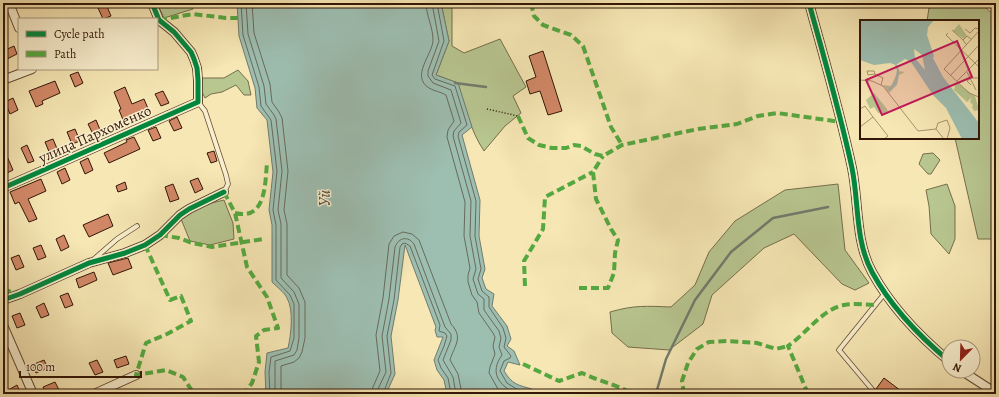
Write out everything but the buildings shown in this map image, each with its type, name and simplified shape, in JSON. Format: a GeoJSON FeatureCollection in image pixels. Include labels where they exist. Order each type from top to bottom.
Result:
{"type":"FeatureCollection","features":[{"type":"Feature","properties":{"kind":"street"},"geometry":{"type":"LineString","coordinates":[[8,3],[18,26]]}},
{"type":"Feature","properties":{"kind":"street"},"geometry":{"type":"LineString","coordinates":[[152,3],[157,18]]}},
{"type":"Feature","properties":{"kind":"street"},"geometry":{"type":"LineString","coordinates":[[809,3],[841,122],[852,170],[864,252],[871,271],[904,318],[941,354]]}},
{"type":"Feature","properties":{"kind":"street"},"geometry":{"type":"LineString","coordinates":[[158,20],[174,32],[191,52],[194,59],[198,80],[198,102]]}},
{"type":"Feature","properties":{"kind":"street"},"geometry":{"type":"LineString","coordinates":[[3,80],[24,71]]}},
{"type":"Feature","properties":{"kind":"street","name":"улица Пархоменко"},"geometry":{"type":"LineString","coordinates":[[3,188],[198,102]]}},
{"type":"Feature","properties":{"kind":"street"},"geometry":{"type":"LineString","coordinates":[[3,300],[20,294],[89,263],[125,253],[145,245],[160,235],[180,215],[224,192]]}},
{"type":"Feature","properties":{"kind":"street"},"geometry":{"type":"LineString","coordinates":[[3,325],[33,394]]}},
{"type":"Feature","properties":{"kind":"street"},"geometry":{"type":"LineString","coordinates":[[94,394],[136,376]]}},
{"type":"Feature","properties":{"kind":"street"},"geometry":{"type":"LineString","coordinates":[[974,379],[996,393]]}},
{"type":"Feature","properties":{"kind":"lane"},"geometry":{"type":"LineString","coordinates":[[198,102],[204,111],[226,175],[228,184],[224,192]]}},
{"type":"Feature","properties":{"kind":"lane"},"geometry":{"type":"LineString","coordinates":[[89,263],[117,239],[137,226]]}},
{"type":"Feature","properties":{"kind":"lane"},"geometry":{"type":"LineString","coordinates":[[876,394],[839,350],[885,293]]}},
{"type":"Feature","properties":{"kind":"path"},"geometry":{"type":"LineString","coordinates":[[487,109],[518,116]]}},
{"type":"Feature","properties":{"kind":"green space"},"geometry":{"type":"Polygon","coordinates":[[[157,3],[192,3],[193,9],[164,18],[157,3]]]}},
{"type":"Feature","properties":{"kind":"green space"},"geometry":{"type":"Polygon","coordinates":[[[441,3],[452,3],[452,46],[464,53],[500,39],[526,87],[513,96],[521,113],[505,126],[484,151],[471,126],[458,83],[436,75],[449,41],[441,3]]]}},
{"type":"Feature","properties":{"kind":"green space"},"geometry":{"type":"Polygon","coordinates":[[[949,3],[977,3],[985,7],[996,17],[996,239],[978,239],[955,139],[979,139],[979,20],[927,20],[929,8],[949,3]]]}},
{"type":"Feature","properties":{"kind":"green space"},"geometry":{"type":"Polygon","coordinates":[[[238,70],[248,81],[251,95],[244,95],[236,85],[222,92],[211,94],[205,98],[201,90],[201,78],[224,78],[238,70]]]}},
{"type":"Feature","properties":{"kind":"green space"},"geometry":{"type":"Polygon","coordinates":[[[933,153],[940,160],[931,174],[928,174],[919,164],[923,154],[933,153]]]}},
{"type":"Feature","properties":{"kind":"green space"},"geometry":{"type":"Polygon","coordinates":[[[838,184],[845,250],[869,283],[855,290],[842,284],[794,234],[764,248],[712,295],[703,324],[669,350],[628,347],[612,333],[610,312],[640,306],[671,307],[695,285],[709,252],[735,221],[785,190],[838,184]]]}},
{"type":"Feature","properties":{"kind":"green space"},"geometry":{"type":"Polygon","coordinates":[[[947,184],[955,206],[955,239],[949,254],[931,234],[926,190],[947,184]]]}},
{"type":"Feature","properties":{"kind":"green space"},"geometry":{"type":"Polygon","coordinates":[[[224,200],[233,223],[234,239],[210,245],[190,241],[181,219],[199,206],[224,200]]]}},
{"type":"Feature","properties":{"kind":"water","name":"Уй"},"geometry":{"type":"Polygon","coordinates":[[[237,3],[441,3],[449,41],[436,75],[458,83],[472,127],[462,135],[480,200],[479,236],[485,269],[482,278],[486,289],[494,294],[492,306],[507,326],[511,339],[507,346],[514,351],[520,365],[508,362],[504,371],[512,381],[532,389],[534,394],[447,394],[444,380],[437,370],[434,360],[443,337],[437,337],[435,330],[436,327],[405,245],[398,300],[391,336],[395,374],[386,394],[266,394],[265,372],[267,353],[288,348],[291,330],[291,309],[287,298],[272,282],[272,225],[269,210],[273,172],[267,120],[257,108],[255,88],[239,36],[237,3]]]}},
{"type":"Feature","properties":{"kind":"waterway"},"geometry":{"type":"LineString","coordinates":[[455,83],[486,87]]}},
{"type":"Feature","properties":{"kind":"waterway"},"geometry":{"type":"LineString","coordinates":[[659,394],[657,390],[666,359],[695,300],[731,252],[773,218],[828,207]]}},
{"type":"Feature","properties":{"kind":"marked path"},"geometry":{"type":"LineString","coordinates":[[531,3],[534,16],[543,25],[571,35],[583,46],[611,127],[622,145]]}},
{"type":"Feature","properties":{"kind":"marked path"},"geometry":{"type":"LineString","coordinates":[[159,20],[193,14],[238,18]]}},
{"type":"Feature","properties":{"kind":"marked path"},"geometry":{"type":"LineString","coordinates":[[518,116],[528,138],[539,145],[552,148],[566,148],[574,145],[581,146],[595,154],[603,156],[622,145],[698,129],[737,124],[758,116],[777,113],[841,122]]}},
{"type":"Feature","properties":{"kind":"marked path"},"geometry":{"type":"LineString","coordinates":[[579,288],[608,288],[614,273],[615,253],[618,240],[596,199],[593,172],[603,156]]}},
{"type":"Feature","properties":{"kind":"marked path"},"geometry":{"type":"LineString","coordinates":[[235,213],[245,214],[253,212],[258,206],[262,199],[266,181],[267,163]]}},
{"type":"Feature","properties":{"kind":"marked path"},"geometry":{"type":"LineString","coordinates":[[525,286],[524,261],[543,229],[545,197],[593,172]]}},
{"type":"Feature","properties":{"kind":"marked path"},"geometry":{"type":"LineString","coordinates":[[224,192],[235,213],[247,267],[267,297],[278,328],[264,330],[256,336],[259,362],[252,383],[244,394]]}},
{"type":"Feature","properties":{"kind":"marked path"},"geometry":{"type":"LineString","coordinates":[[160,235],[179,238],[192,243],[212,247],[263,239]]}},
{"type":"Feature","properties":{"kind":"marked path"},"geometry":{"type":"LineString","coordinates":[[145,245],[170,300],[181,296],[191,321],[146,343],[136,375],[166,370],[183,377],[194,394]]}},
{"type":"Feature","properties":{"kind":"marked path"},"geometry":{"type":"LineString","coordinates":[[3,289],[18,294]]}},
{"type":"Feature","properties":{"kind":"marked path"},"geometry":{"type":"LineString","coordinates":[[808,394],[788,346],[821,317],[836,308],[851,304],[875,305]]}},
{"type":"Feature","properties":{"kind":"marked path"},"geometry":{"type":"LineString","coordinates":[[684,394],[682,381],[688,363],[697,349],[709,342],[728,341],[757,343],[776,349],[788,346]]}},
{"type":"Feature","properties":{"kind":"marked path"},"geometry":{"type":"LineString","coordinates":[[523,364],[559,381],[582,373],[634,394]]}},
{"type":"Feature","properties":{"kind":"cycle path"},"geometry":{"type":"LineString","coordinates":[[3,188],[198,102],[197,68],[191,52],[174,32],[159,20],[152,3]]}},
{"type":"Feature","properties":{"kind":"cycle path"},"geometry":{"type":"LineString","coordinates":[[809,3],[832,85],[852,168],[860,234],[867,260],[872,272],[897,309],[916,331],[941,354]]}},
{"type":"Feature","properties":{"kind":"cycle path"},"geometry":{"type":"LineString","coordinates":[[3,300],[20,294],[89,263],[125,253],[145,245],[160,235],[180,215],[224,192]]}}]}
